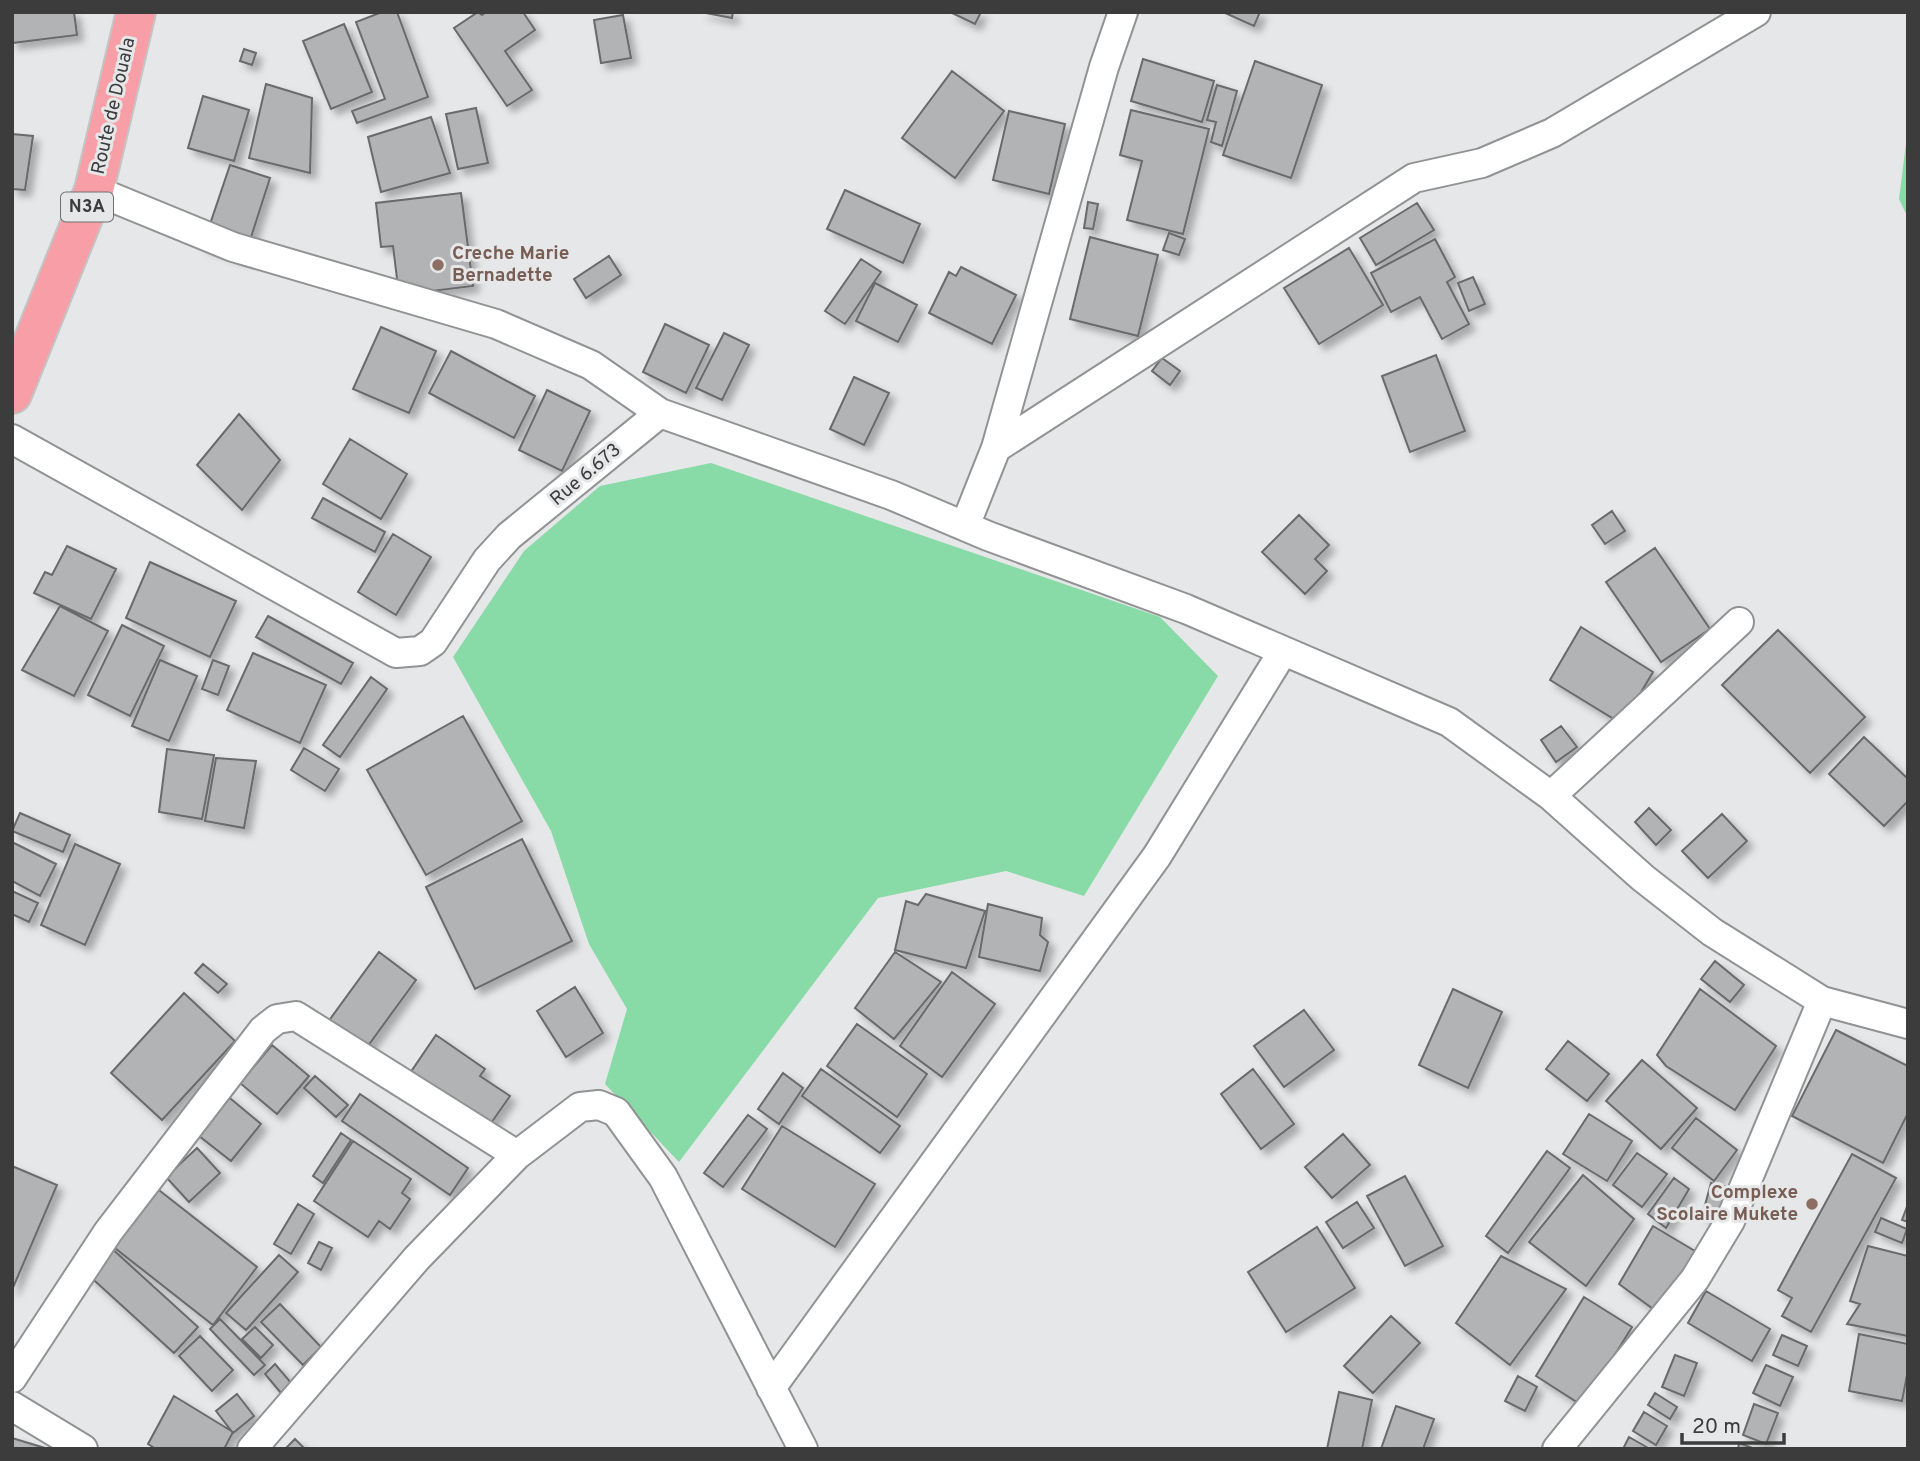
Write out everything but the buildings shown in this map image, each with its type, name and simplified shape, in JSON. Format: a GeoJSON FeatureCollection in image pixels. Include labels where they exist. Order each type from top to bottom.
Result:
{"type":"FeatureCollection","features":[{"type":"Feature","properties":{"kind":"highway","name":"Route de Douala"},"geometry":{"type":"LineString","coordinates":[[12,394],[94,190],[136,12]]}},
{"type":"Feature","properties":{"kind":"street"},"geometry":{"type":"LineString","coordinates":[[965,526],[996,448],[1104,67],[1123,12]]}},
{"type":"Feature","properties":{"kind":"street"},"geometry":{"type":"LineString","coordinates":[[996,448],[1414,178],[1482,163],[1552,133],[1756,12]]}},
{"type":"Feature","properties":{"kind":"street"},"geometry":{"type":"LineString","coordinates":[[94,190],[233,247],[496,324],[591,365],[660,413],[891,495],[965,526],[1186,609],[1282,653],[1449,722],[1551,796],[1643,878],[1712,932],[1822,1001],[1908,1024]]}},
{"type":"Feature","properties":{"kind":"street","name":"Rue 6.673"},"geometry":{"type":"LineString","coordinates":[[12,439],[396,653],[420,652],[433,642],[486,560],[509,537],[660,413]]}},
{"type":"Feature","properties":{"kind":"street"},"geometry":{"type":"LineString","coordinates":[[1551,796],[1740,622]]}},
{"type":"Feature","properties":{"kind":"street"},"geometry":{"type":"LineString","coordinates":[[772,1388],[1157,856],[1282,653]]}},
{"type":"Feature","properties":{"kind":"street"},"geometry":{"type":"LineString","coordinates":[[1557,1449],[1695,1279],[1730,1221],[1822,1001]]}},
{"type":"Feature","properties":{"kind":"street"},"geometry":{"type":"LineString","coordinates":[[12,1378],[108,1232],[263,1030],[277,1019],[296,1016],[517,1155]]}},
{"type":"Feature","properties":{"kind":"street"},"geometry":{"type":"LineString","coordinates":[[252,1449],[417,1258],[517,1155],[580,1107],[599,1105],[616,1112],[663,1177],[803,1449]]}},
{"type":"Feature","properties":{"kind":"street"},"geometry":{"type":"LineString","coordinates":[[12,1406],[83,1449]]}},
{"type":"Feature","properties":{"kind":"green space"},"geometry":{"type":"Polygon","coordinates":[[[1908,128],[1908,218],[1899,199],[1908,128]]]}},
{"type":"Feature","properties":{"kind":"green space"},"geometry":{"type":"Polygon","coordinates":[[[711,463],[1160,617],[1218,676],[1084,896],[1006,871],[878,898],[679,1162],[605,1084],[627,1009],[589,944],[551,831],[453,657],[524,551],[600,486],[711,463]]]}},
{"type":"Feature","properties":{"kind":"place","name":"Creche Marie Bernadette"},"geometry":{"type":"Point","coordinates":[438,265]}},
{"type":"Feature","properties":{"kind":"place","name":"Complexe Scolaire Mukete"},"geometry":{"type":"Point","coordinates":[1812,1204]}}]}
